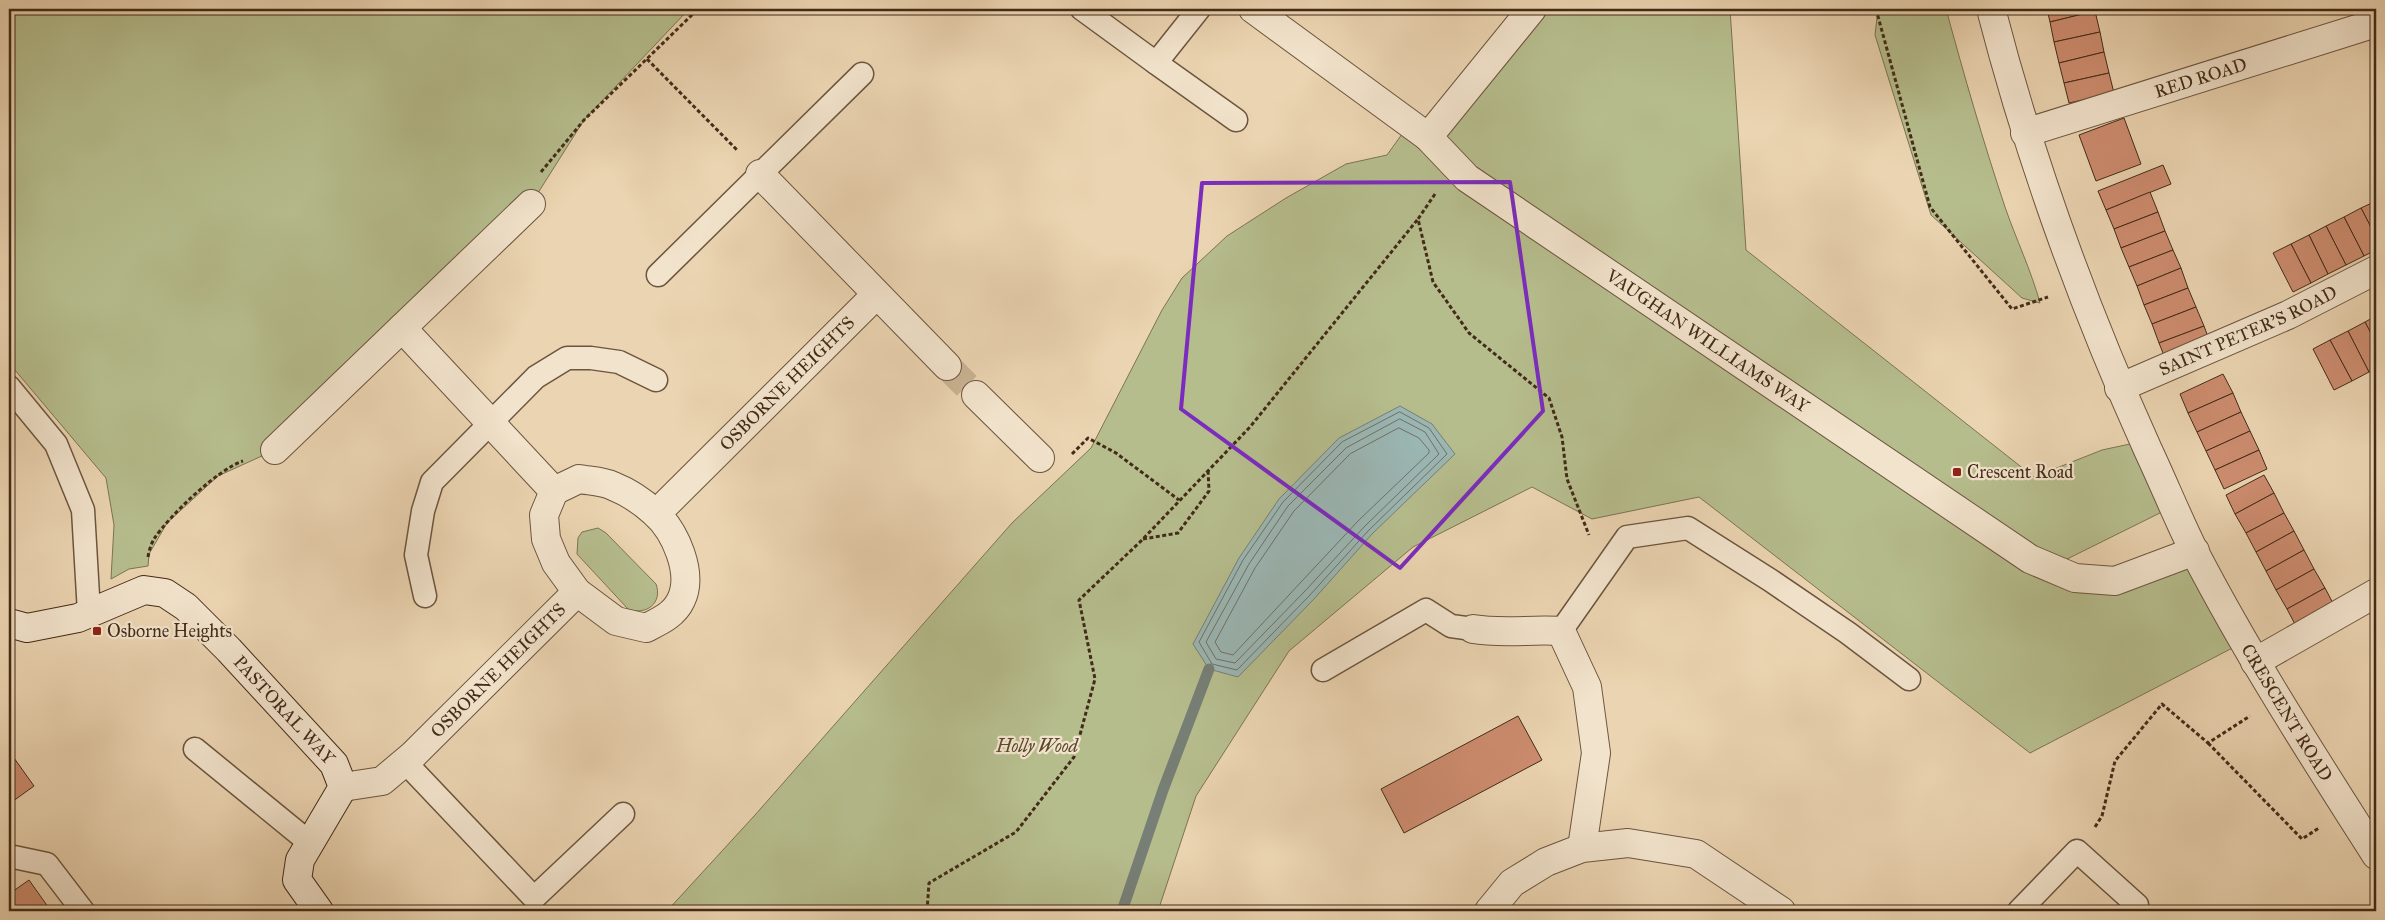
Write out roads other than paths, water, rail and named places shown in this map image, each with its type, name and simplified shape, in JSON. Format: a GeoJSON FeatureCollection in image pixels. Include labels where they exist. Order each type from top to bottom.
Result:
{"type":"FeatureCollection","features":[{"type":"Feature","properties":{"kind":"street","name":"VAUGHAN WILLIAMS WAY"},"geometry":{"type":"LineString","coordinates":[[1254,9],[1428,137],[1467,178],[2030,559],[2075,578],[2115,581],[2195,551]]}},
{"type":"Feature","properties":{"kind":"street"},"geometry":{"type":"LineString","coordinates":[[1428,137],[1532,9]]}},
{"type":"Feature","properties":{"kind":"street","name":"CRESCENT ROAD"},"geometry":{"type":"LineString","coordinates":[[1990,9],[2025,133],[2119,388],[2195,551],[2255,662],[2376,854]]}},
{"type":"Feature","properties":{"kind":"street","name":"RED ROAD"},"geometry":{"type":"LineString","coordinates":[[2025,133],[2376,23]]}},
{"type":"Feature","properties":{"kind":"street"},"geometry":{"type":"LineString","coordinates":[[760,174],[947,366]]}},
{"type":"Feature","properties":{"kind":"street"},"geometry":{"type":"LineString","coordinates":[[275,450],[531,204]]}},
{"type":"Feature","properties":{"kind":"street","name":"SAINT PETER'S ROAD"},"geometry":{"type":"LineString","coordinates":[[2119,388],[2288,315],[2376,270]]}},
{"type":"Feature","properties":{"kind":"street","name":"OSBORNE HEIGHTS"},"geometry":{"type":"LineString","coordinates":[[656,514],[876,295]]}},
{"type":"Feature","properties":{"kind":"street"},"geometry":{"type":"LineString","coordinates":[[402,328],[554,491]]}},
{"type":"Feature","properties":{"kind":"street"},"geometry":{"type":"LineString","coordinates":[[976,395],[1040,458]]}},
{"type":"Feature","properties":{"kind":"street","name":"OSBORNE HEIGHTS"},"geometry":{"type":"LineString","coordinates":[[579,479],[611,485],[632,495],[656,514],[678,547],[686,573],[682,599],[670,615],[646,628],[616,621],[578,592],[556,563],[546,539],[544,515],[554,491],[579,479]]}},
{"type":"Feature","properties":{"kind":"street","name":"PASTORAL WAY"},"geometry":{"type":"LineString","coordinates":[[89,613],[144,590],[164,593],[186,607],[223,644],[334,764],[343,787]]}},
{"type":"Feature","properties":{"kind":"street","name":"OSBORNE HEIGHTS"},"geometry":{"type":"LineString","coordinates":[[343,787],[382,781],[405,762],[578,592]]}},
{"type":"Feature","properties":{"kind":"street"},"geometry":{"type":"LineString","coordinates":[[2255,662],[2376,593]]}},
{"type":"Feature","properties":{"kind":"street"},"geometry":{"type":"LineString","coordinates":[[9,623],[27,628],[78,618],[89,613]]}},
{"type":"Feature","properties":{"kind":"street"},"geometry":{"type":"LineString","coordinates":[[1473,629],[1487,631],[1531,629],[1561,631],[1587,687],[1596,753],[1582,848]]}},
{"type":"Feature","properties":{"kind":"street"},"geometry":{"type":"LineString","coordinates":[[319,911],[297,880],[300,860],[343,787]]}},
{"type":"Feature","properties":{"kind":"street"},"geometry":{"type":"LineString","coordinates":[[1489,911],[1512,883],[1546,862],[1582,848],[1628,843],[1696,854],[1781,911]]}},
{"type":"Feature","properties":{"kind":"lane"},"geometry":{"type":"LineString","coordinates":[[1082,9],[1236,120]]}},
{"type":"Feature","properties":{"kind":"lane"},"geometry":{"type":"LineString","coordinates":[[1156,63],[1199,9]]}},
{"type":"Feature","properties":{"kind":"lane"},"geometry":{"type":"LineString","coordinates":[[658,275],[862,74]]}},
{"type":"Feature","properties":{"kind":"lane"},"geometry":{"type":"LineString","coordinates":[[425,596],[416,555],[423,511],[432,482],[536,377],[567,358],[591,358],[619,362],[656,380]]}},
{"type":"Feature","properties":{"kind":"lane"},"geometry":{"type":"LineString","coordinates":[[9,387],[56,444],[83,510],[89,613]]}},
{"type":"Feature","properties":{"kind":"lane"},"geometry":{"type":"LineString","coordinates":[[1561,631],[1627,536],[1688,528],[1840,628],[1909,679]]}},
{"type":"Feature","properties":{"kind":"lane"},"geometry":{"type":"LineString","coordinates":[[1323,670],[1426,610],[1451,626],[1473,629]]}},
{"type":"Feature","properties":{"kind":"lane"},"geometry":{"type":"LineString","coordinates":[[194,749],[310,843]]}},
{"type":"Feature","properties":{"kind":"lane"},"geometry":{"type":"LineString","coordinates":[[405,762],[534,898],[623,814]]}},
{"type":"Feature","properties":{"kind":"lane"},"geometry":{"type":"LineString","coordinates":[[2019,911],[2077,851],[2137,905]]}},
{"type":"Feature","properties":{"kind":"lane"},"geometry":{"type":"LineString","coordinates":[[9,856],[47,864],[83,911]]}},
{"type":"Feature","properties":{"kind":"water"},"geometry":{"type":"Polygon","coordinates":[[[1400,406],[1432,424],[1455,454],[1372,534],[1314,599],[1238,677],[1209,669],[1193,644],[1239,558],[1279,499],[1339,438],[1400,406]]]}},
{"type":"Feature","properties":{"kind":"waterway"},"geometry":{"type":"LineString","coordinates":[[1122,911],[1163,790],[1209,669]]}},
{"type":"Feature","properties":{"kind":"tunnel"},"geometry":{"type":"LineString","coordinates":[[947,366],[976,395]]}},
{"type":"Feature","properties":{"kind":"place","name":"Crescent Road"},"geometry":{"type":"Point","coordinates":[1957,472]}},
{"type":"Feature","properties":{"kind":"place","name":"Osborne Heights"},"geometry":{"type":"Point","coordinates":[97,631]}},
{"type":"Feature","properties":{"kind":"park label","name":"Holly Wood"},"geometry":{"type":"Point","coordinates":[1037,746]}}]}
